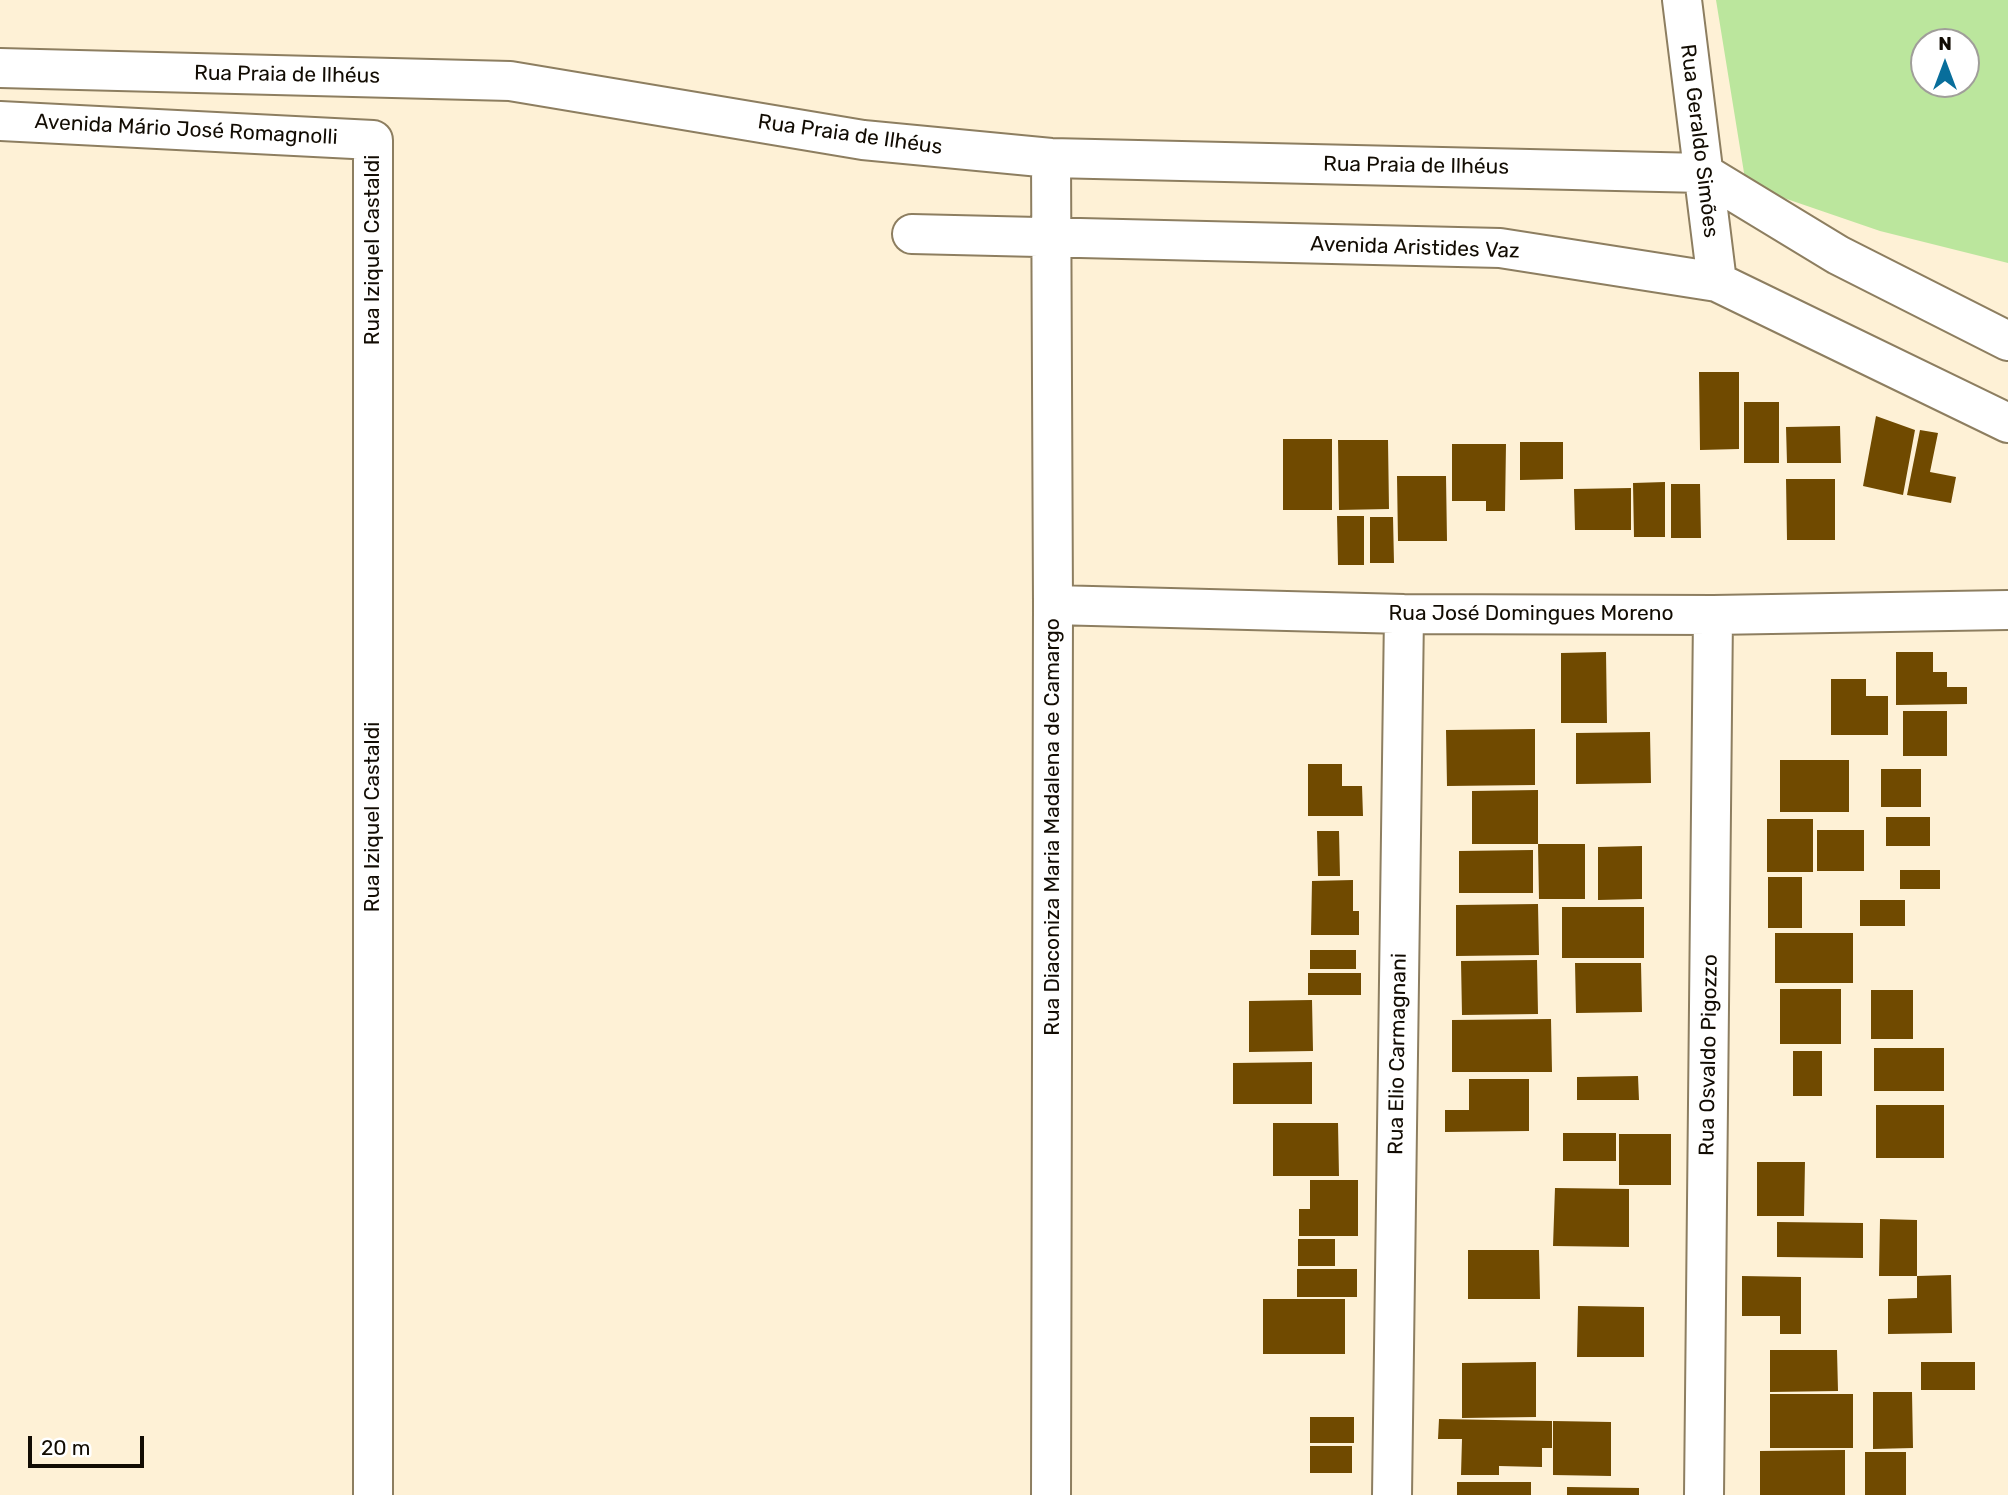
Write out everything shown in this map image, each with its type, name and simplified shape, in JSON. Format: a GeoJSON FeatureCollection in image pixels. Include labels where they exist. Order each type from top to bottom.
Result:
{"type":"FeatureCollection","features":[{"type":"Feature","properties":{"kind":"street","name":"Rua Geraldo Simões"},"geometry":{"type":"LineString","coordinates":[[1682,0],[1717,282]]}},
{"type":"Feature","properties":{"kind":"street","name":"Rua Praia de Ilhéus"},"geometry":{"type":"LineString","coordinates":[[0,68],[510,81],[863,140],[1051,158],[1703,173]]}},
{"type":"Feature","properties":{"kind":"street","name":"Avenida Mário José Romagnolli"},"geometry":{"type":"LineString","coordinates":[[0,121],[373,140]]}},
{"type":"Feature","properties":{"kind":"street","name":"Rua Iziquel Castaldi"},"geometry":{"type":"LineString","coordinates":[[373,140],[373,1495]]}},
{"type":"Feature","properties":{"kind":"street","name":"Rua Diaconiza Maria Madalena de Camargo"},"geometry":{"type":"LineString","coordinates":[[1051,158],[1051,1495]]}},
{"type":"Feature","properties":{"kind":"street"},"geometry":{"type":"LineString","coordinates":[[1703,173],[1838,255],[2008,341]]}},
{"type":"Feature","properties":{"kind":"street","name":"Avenida Aristides Vaz"},"geometry":{"type":"LineString","coordinates":[[912,234],[1500,248],[1717,282],[2008,423]]}},
{"type":"Feature","properties":{"kind":"street","name":"Rua José Domingues Moreno"},"geometry":{"type":"LineString","coordinates":[[1053,605],[1404,614],[1713,615],[2008,610]]}},
{"type":"Feature","properties":{"kind":"street","name":"Rua Elio Carmagnani"},"geometry":{"type":"LineString","coordinates":[[1392,1495],[1404,614]]}},
{"type":"Feature","properties":{"kind":"street","name":"Rua Osvaldo Pigozzo"},"geometry":{"type":"LineString","coordinates":[[1704,1495],[1713,615]]}},
{"type":"Feature","properties":{"kind":"green space"},"geometry":{"type":"Polygon","coordinates":[[[1716,0],[2008,0],[2008,263],[1880,231],[1746,185],[1716,0]]]}},
{"type":"Feature","properties":{"kind":"building"},"geometry":{"type":"Polygon","coordinates":[[[1699,372],[1739,372],[1739,449],[1700,450],[1699,372]]]}},
{"type":"Feature","properties":{"kind":"building"},"geometry":{"type":"Polygon","coordinates":[[[1744,402],[1779,402],[1779,463],[1744,463],[1744,402]]]}},
{"type":"Feature","properties":{"kind":"building"},"geometry":{"type":"Polygon","coordinates":[[[1876,416],[1915,430],[1903,495],[1863,486],[1876,416]]]}},
{"type":"Feature","properties":{"kind":"building"},"geometry":{"type":"Polygon","coordinates":[[[1840,426],[1841,463],[1787,463],[1786,427],[1840,426]]]}},
{"type":"Feature","properties":{"kind":"building"},"geometry":{"type":"Polygon","coordinates":[[[1920,430],[1938,433],[1930,472],[1956,477],[1951,503],[1907,495],[1920,430]]]}},
{"type":"Feature","properties":{"kind":"building"},"geometry":{"type":"Polygon","coordinates":[[[1283,439],[1332,439],[1332,510],[1283,510],[1283,439]]]}},
{"type":"Feature","properties":{"kind":"building"},"geometry":{"type":"Polygon","coordinates":[[[1338,440],[1388,440],[1389,509],[1339,510],[1338,440]]]}},
{"type":"Feature","properties":{"kind":"building"},"geometry":{"type":"Polygon","coordinates":[[[1520,442],[1563,442],[1563,479],[1520,480],[1520,442]]]}},
{"type":"Feature","properties":{"kind":"building"},"geometry":{"type":"Polygon","coordinates":[[[1452,444],[1506,444],[1505,511],[1486,511],[1486,501],[1452,501],[1452,444]]]}},
{"type":"Feature","properties":{"kind":"building"},"geometry":{"type":"Polygon","coordinates":[[[1397,476],[1446,476],[1447,541],[1398,541],[1397,476]]]}},
{"type":"Feature","properties":{"kind":"building"},"geometry":{"type":"Polygon","coordinates":[[[1786,479],[1835,479],[1835,540],[1787,540],[1786,479]]]}},
{"type":"Feature","properties":{"kind":"building"},"geometry":{"type":"Polygon","coordinates":[[[1665,482],[1665,537],[1634,537],[1633,483],[1665,482]]]}},
{"type":"Feature","properties":{"kind":"building"},"geometry":{"type":"Polygon","coordinates":[[[1671,484],[1700,484],[1701,538],[1671,538],[1671,484]]]}},
{"type":"Feature","properties":{"kind":"building"},"geometry":{"type":"Polygon","coordinates":[[[1631,488],[1631,530],[1575,530],[1574,489],[1631,488]]]}},
{"type":"Feature","properties":{"kind":"building"},"geometry":{"type":"Polygon","coordinates":[[[1337,516],[1364,516],[1364,565],[1338,565],[1337,516]]]}},
{"type":"Feature","properties":{"kind":"building"},"geometry":{"type":"Polygon","coordinates":[[[1370,517],[1393,517],[1394,563],[1370,563],[1370,517]]]}},
{"type":"Feature","properties":{"kind":"building"},"geometry":{"type":"Polygon","coordinates":[[[1606,652],[1607,723],[1561,723],[1561,653],[1606,652]]]}},
{"type":"Feature","properties":{"kind":"building"},"geometry":{"type":"Polygon","coordinates":[[[1896,652],[1933,652],[1933,672],[1947,672],[1947,687],[1967,687],[1967,704],[1896,705],[1896,652]]]}},
{"type":"Feature","properties":{"kind":"building"},"geometry":{"type":"Polygon","coordinates":[[[1831,679],[1866,679],[1866,696],[1888,696],[1888,735],[1831,735],[1831,679]]]}},
{"type":"Feature","properties":{"kind":"building"},"geometry":{"type":"Polygon","coordinates":[[[1903,711],[1947,711],[1947,756],[1903,756],[1903,711]]]}},
{"type":"Feature","properties":{"kind":"building"},"geometry":{"type":"Polygon","coordinates":[[[1535,729],[1535,785],[1447,786],[1446,730],[1535,729]]]}},
{"type":"Feature","properties":{"kind":"building"},"geometry":{"type":"Polygon","coordinates":[[[1650,732],[1651,783],[1576,784],[1576,733],[1650,732]]]}},
{"type":"Feature","properties":{"kind":"building"},"geometry":{"type":"Polygon","coordinates":[[[1780,760],[1849,760],[1849,812],[1780,812],[1780,760]]]}},
{"type":"Feature","properties":{"kind":"building"},"geometry":{"type":"Polygon","coordinates":[[[1308,764],[1342,764],[1342,786],[1362,786],[1363,816],[1308,816],[1308,764]]]}},
{"type":"Feature","properties":{"kind":"building"},"geometry":{"type":"Polygon","coordinates":[[[1881,769],[1921,769],[1921,807],[1881,807],[1881,769]]]}},
{"type":"Feature","properties":{"kind":"building"},"geometry":{"type":"Polygon","coordinates":[[[1538,790],[1538,844],[1472,844],[1472,791],[1538,790]]]}},
{"type":"Feature","properties":{"kind":"building"},"geometry":{"type":"Polygon","coordinates":[[[1886,817],[1930,817],[1930,846],[1886,846],[1886,817]]]}},
{"type":"Feature","properties":{"kind":"building"},"geometry":{"type":"Polygon","coordinates":[[[1767,819],[1813,819],[1813,872],[1767,872],[1767,819]]]}},
{"type":"Feature","properties":{"kind":"building"},"geometry":{"type":"Polygon","coordinates":[[[1817,830],[1864,830],[1864,871],[1817,871],[1817,830]]]}},
{"type":"Feature","properties":{"kind":"building"},"geometry":{"type":"Polygon","coordinates":[[[1317,831],[1339,831],[1340,876],[1318,876],[1317,831]]]}},
{"type":"Feature","properties":{"kind":"building"},"geometry":{"type":"Polygon","coordinates":[[[1538,844],[1585,844],[1585,899],[1539,899],[1538,844]]]}},
{"type":"Feature","properties":{"kind":"building"},"geometry":{"type":"Polygon","coordinates":[[[1642,846],[1642,899],[1598,900],[1598,847],[1642,846]]]}},
{"type":"Feature","properties":{"kind":"building"},"geometry":{"type":"Polygon","coordinates":[[[1533,850],[1533,893],[1459,893],[1459,851],[1533,850]]]}},
{"type":"Feature","properties":{"kind":"building"},"geometry":{"type":"Polygon","coordinates":[[[1900,870],[1940,870],[1940,889],[1900,889],[1900,870]]]}},
{"type":"Feature","properties":{"kind":"building"},"geometry":{"type":"Polygon","coordinates":[[[1768,877],[1802,877],[1802,928],[1768,928],[1768,877]]]}},
{"type":"Feature","properties":{"kind":"building"},"geometry":{"type":"Polygon","coordinates":[[[1353,880],[1353,911],[1359,911],[1359,935],[1311,935],[1312,881],[1353,880]]]}},
{"type":"Feature","properties":{"kind":"building"},"geometry":{"type":"Polygon","coordinates":[[[1860,900],[1905,900],[1905,926],[1860,926],[1860,900]]]}},
{"type":"Feature","properties":{"kind":"building"},"geometry":{"type":"Polygon","coordinates":[[[1538,904],[1539,955],[1456,956],[1456,905],[1538,904]]]}},
{"type":"Feature","properties":{"kind":"building"},"geometry":{"type":"Polygon","coordinates":[[[1562,907],[1644,907],[1644,958],[1562,958],[1562,907]]]}},
{"type":"Feature","properties":{"kind":"building"},"geometry":{"type":"Polygon","coordinates":[[[1775,933],[1853,933],[1853,983],[1775,983],[1775,933]]]}},
{"type":"Feature","properties":{"kind":"building"},"geometry":{"type":"Polygon","coordinates":[[[1310,950],[1356,950],[1356,969],[1310,969],[1310,950]]]}},
{"type":"Feature","properties":{"kind":"building"},"geometry":{"type":"Polygon","coordinates":[[[1537,960],[1538,1014],[1462,1015],[1461,961],[1537,960]]]}},
{"type":"Feature","properties":{"kind":"building"},"geometry":{"type":"Polygon","coordinates":[[[1575,963],[1641,963],[1642,1012],[1576,1013],[1575,963]]]}},
{"type":"Feature","properties":{"kind":"building"},"geometry":{"type":"Polygon","coordinates":[[[1308,973],[1361,973],[1361,995],[1308,995],[1308,973]]]}},
{"type":"Feature","properties":{"kind":"building"},"geometry":{"type":"Polygon","coordinates":[[[1780,989],[1841,989],[1841,1044],[1780,1044],[1780,989]]]}},
{"type":"Feature","properties":{"kind":"building"},"geometry":{"type":"Polygon","coordinates":[[[1871,990],[1913,990],[1913,1039],[1871,1039],[1871,990]]]}},
{"type":"Feature","properties":{"kind":"building"},"geometry":{"type":"Polygon","coordinates":[[[1312,1000],[1313,1051],[1249,1052],[1249,1001],[1312,1000]]]}},
{"type":"Feature","properties":{"kind":"building"},"geometry":{"type":"Polygon","coordinates":[[[1551,1019],[1552,1072],[1452,1072],[1452,1020],[1551,1019]]]}},
{"type":"Feature","properties":{"kind":"building"},"geometry":{"type":"Polygon","coordinates":[[[1874,1048],[1944,1048],[1944,1091],[1874,1091],[1874,1048]]]}},
{"type":"Feature","properties":{"kind":"building"},"geometry":{"type":"Polygon","coordinates":[[[1793,1051],[1822,1051],[1822,1096],[1793,1096],[1793,1051]]]}},
{"type":"Feature","properties":{"kind":"building"},"geometry":{"type":"Polygon","coordinates":[[[1312,1062],[1312,1104],[1233,1104],[1233,1063],[1312,1062]]]}},
{"type":"Feature","properties":{"kind":"building"},"geometry":{"type":"Polygon","coordinates":[[[1638,1076],[1639,1100],[1577,1100],[1577,1077],[1638,1076]]]}},
{"type":"Feature","properties":{"kind":"building"},"geometry":{"type":"Polygon","coordinates":[[[1469,1079],[1529,1079],[1529,1131],[1445,1132],[1445,1110],[1469,1110],[1469,1079]]]}},
{"type":"Feature","properties":{"kind":"building"},"geometry":{"type":"Polygon","coordinates":[[[1876,1105],[1944,1105],[1944,1158],[1876,1158],[1876,1105]]]}},
{"type":"Feature","properties":{"kind":"building"},"geometry":{"type":"Polygon","coordinates":[[[1273,1123],[1338,1123],[1339,1176],[1273,1176],[1273,1123]]]}},
{"type":"Feature","properties":{"kind":"building"},"geometry":{"type":"Polygon","coordinates":[[[1563,1133],[1616,1133],[1616,1161],[1563,1161],[1563,1133]]]}},
{"type":"Feature","properties":{"kind":"building"},"geometry":{"type":"Polygon","coordinates":[[[1619,1134],[1671,1134],[1671,1185],[1619,1185],[1619,1134]]]}},
{"type":"Feature","properties":{"kind":"building"},"geometry":{"type":"Polygon","coordinates":[[[1757,1162],[1805,1162],[1804,1216],[1757,1216],[1757,1162]]]}},
{"type":"Feature","properties":{"kind":"building"},"geometry":{"type":"Polygon","coordinates":[[[1310,1180],[1358,1180],[1358,1236],[1299,1236],[1299,1209],[1310,1209],[1310,1180]]]}},
{"type":"Feature","properties":{"kind":"building"},"geometry":{"type":"Polygon","coordinates":[[[1555,1188],[1629,1189],[1629,1247],[1553,1246],[1555,1188]]]}},
{"type":"Feature","properties":{"kind":"building"},"geometry":{"type":"Polygon","coordinates":[[[1880,1219],[1917,1220],[1917,1276],[1879,1276],[1880,1219]]]}},
{"type":"Feature","properties":{"kind":"building"},"geometry":{"type":"Polygon","coordinates":[[[1777,1222],[1863,1223],[1863,1258],[1777,1257],[1777,1222]]]}},
{"type":"Feature","properties":{"kind":"building"},"geometry":{"type":"Polygon","coordinates":[[[1298,1239],[1335,1239],[1335,1266],[1298,1266],[1298,1239]]]}},
{"type":"Feature","properties":{"kind":"building"},"geometry":{"type":"Polygon","coordinates":[[[1468,1250],[1539,1250],[1540,1299],[1468,1299],[1468,1250]]]}},
{"type":"Feature","properties":{"kind":"building"},"geometry":{"type":"Polygon","coordinates":[[[1297,1269],[1357,1269],[1357,1297],[1297,1297],[1297,1269]]]}},
{"type":"Feature","properties":{"kind":"building"},"geometry":{"type":"Polygon","coordinates":[[[1951,1275],[1952,1333],[1888,1334],[1888,1299],[1917,1298],[1917,1276],[1951,1275]]]}},
{"type":"Feature","properties":{"kind":"building"},"geometry":{"type":"Polygon","coordinates":[[[1742,1276],[1801,1277],[1801,1334],[1780,1334],[1780,1316],[1742,1316],[1742,1276]]]}},
{"type":"Feature","properties":{"kind":"building"},"geometry":{"type":"Polygon","coordinates":[[[1263,1299],[1345,1299],[1345,1354],[1263,1354],[1263,1299]]]}},
{"type":"Feature","properties":{"kind":"building"},"geometry":{"type":"Polygon","coordinates":[[[1578,1306],[1644,1307],[1644,1357],[1577,1357],[1578,1306]]]}},
{"type":"Feature","properties":{"kind":"building"},"geometry":{"type":"Polygon","coordinates":[[[1770,1350],[1837,1350],[1838,1391],[1770,1392],[1770,1350]]]}},
{"type":"Feature","properties":{"kind":"building"},"geometry":{"type":"Polygon","coordinates":[[[1536,1362],[1536,1417],[1462,1418],[1462,1363],[1536,1362]]]}},
{"type":"Feature","properties":{"kind":"building"},"geometry":{"type":"Polygon","coordinates":[[[1921,1362],[1975,1362],[1975,1390],[1921,1390],[1921,1362]]]}},
{"type":"Feature","properties":{"kind":"building"},"geometry":{"type":"Polygon","coordinates":[[[1873,1392],[1912,1392],[1913,1448],[1873,1449],[1873,1392]]]}},
{"type":"Feature","properties":{"kind":"building"},"geometry":{"type":"Polygon","coordinates":[[[1770,1394],[1853,1394],[1853,1448],[1770,1448],[1770,1394]]]}},
{"type":"Feature","properties":{"kind":"building"},"geometry":{"type":"Polygon","coordinates":[[[1310,1417],[1354,1417],[1354,1443],[1310,1443],[1310,1417]]]}},
{"type":"Feature","properties":{"kind":"building"},"geometry":{"type":"Polygon","coordinates":[[[1439,1419],[1552,1421],[1552,1448],[1542,1448],[1542,1467],[1499,1466],[1499,1475],[1461,1475],[1462,1439],[1438,1439],[1439,1419]]]}},
{"type":"Feature","properties":{"kind":"building"},"geometry":{"type":"Polygon","coordinates":[[[1553,1421],[1611,1422],[1611,1476],[1553,1475],[1553,1421]]]}},
{"type":"Feature","properties":{"kind":"building"},"geometry":{"type":"Polygon","coordinates":[[[1310,1446],[1352,1446],[1352,1473],[1310,1473],[1310,1446]]]}},
{"type":"Feature","properties":{"kind":"building"},"geometry":{"type":"Polygon","coordinates":[[[1845,1450],[1845,1495],[1760,1495],[1760,1451],[1845,1450]]]}},
{"type":"Feature","properties":{"kind":"building"},"geometry":{"type":"Polygon","coordinates":[[[1865,1452],[1906,1452],[1906,1495],[1865,1495],[1865,1452]]]}},
{"type":"Feature","properties":{"kind":"building"},"geometry":{"type":"Polygon","coordinates":[[[1457,1482],[1531,1482],[1531,1495],[1457,1495],[1457,1482]]]}},
{"type":"Feature","properties":{"kind":"building"},"geometry":{"type":"Polygon","coordinates":[[[1567,1487],[1639,1488],[1639,1495],[1567,1495],[1567,1487]]]}}]}
